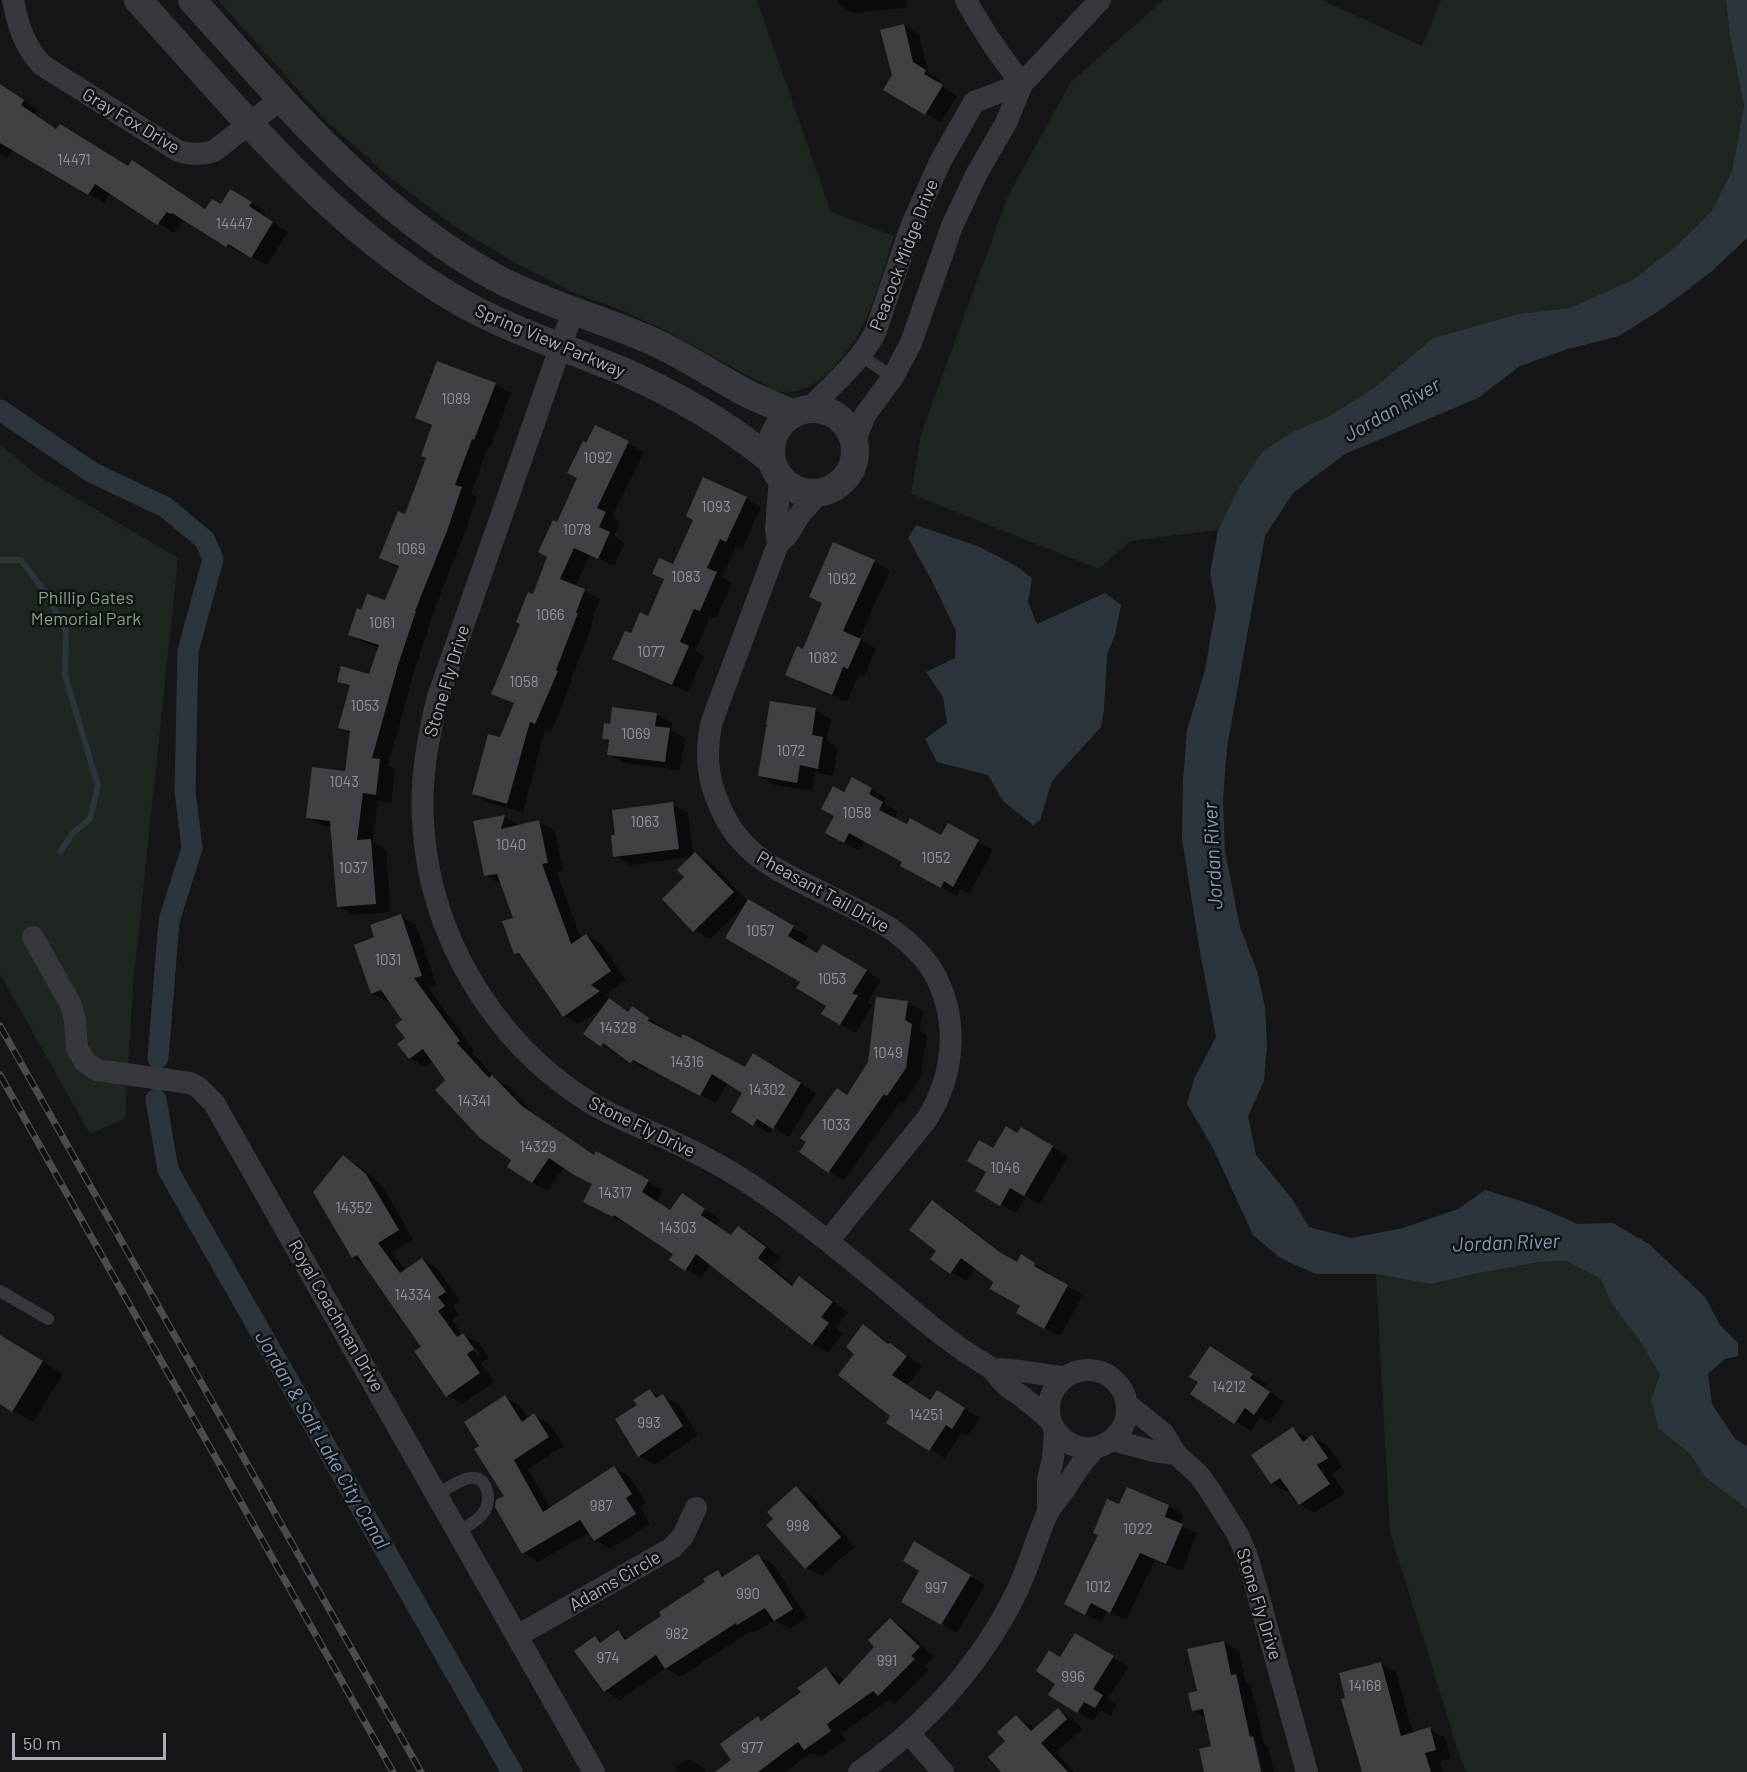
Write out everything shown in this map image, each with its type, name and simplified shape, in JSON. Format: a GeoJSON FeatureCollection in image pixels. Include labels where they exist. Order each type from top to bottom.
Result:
{"type":"FeatureCollection","features":[{"type":"Feature","properties":{"kind":"street","name":"Gray Fox Drive"},"geometry":{"type":"LineString","coordinates":[[13,0],[24,39],[29,50],[42,65],[170,147],[187,154],[205,154],[222,146],[282,99]]}},
{"type":"Feature","properties":{"kind":"street","name":"Spring View Parkway"},"geometry":{"type":"LineString","coordinates":[[138,0],[250,125],[321,197],[401,262],[430,283],[485,315],[627,373],[678,399],[731,429],[776,470]]}},
{"type":"Feature","properties":{"kind":"street","name":"Spring View Parkway"},"geometry":{"type":"LineString","coordinates":[[192,0],[331,151],[370,188],[442,244],[500,280],[529,294],[624,329],[654,342],[747,393],[802,411]]}},
{"type":"Feature","properties":{"kind":"street"},"geometry":{"type":"LineString","coordinates":[[966,0],[994,49],[1022,84]]}},
{"type":"Feature","properties":{"kind":"street","name":"Peacock Midge Drive"},"geometry":{"type":"LineString","coordinates":[[854,443],[865,415],[893,377],[918,327],[941,255],[964,198],[1006,123],[1022,84],[1100,0]]}},
{"type":"Feature","properties":{"kind":"street","name":"Peacock Midge Drive"},"geometry":{"type":"LineString","coordinates":[[802,411],[861,356],[875,333],[911,226],[940,162],[974,102],[1022,84]]}},
{"type":"Feature","properties":{"kind":"street","name":"Stone Fly Drive"},"geometry":{"type":"LineString","coordinates":[[573,311],[437,699],[430,729],[423,781],[423,822],[430,872],[452,945],[482,998],[501,1023],[542,1066],[587,1101],[693,1152],[746,1181],[828,1241],[951,1342],[992,1369],[1007,1386],[1052,1426]]}},
{"type":"Feature","properties":{"kind":"street"},"geometry":{"type":"LineString","coordinates":[[822,410],[838,418],[850,431],[854,443],[853,465],[848,475],[840,484],[819,493],[808,493],[788,485],[776,470],[771,447],[775,434],[783,422],[802,411],[822,410]]}},
{"type":"Feature","properties":{"kind":"street","name":"Pheasant Tail Drive"},"geometry":{"type":"LineString","coordinates":[[776,470],[778,544]]}},
{"type":"Feature","properties":{"kind":"street","name":"Pheasant Tail Drive"},"geometry":{"type":"LineString","coordinates":[[819,493],[800,513],[788,534],[778,544],[712,721],[708,737],[708,771],[712,789],[728,825],[762,861],[873,918],[906,939],[932,969],[943,995],[950,1024],[951,1043],[945,1084],[927,1119],[828,1241]]}},
{"type":"Feature","properties":{"kind":"street","name":"Royal Coachman Drive"},"geometry":{"type":"LineString","coordinates":[[33,937],[71,1005],[78,1048],[85,1062],[97,1070],[190,1083],[198,1087],[214,1102],[594,1772]]}},
{"type":"Feature","properties":{"kind":"street","name":"Stone Fly Drive"},"geometry":{"type":"LineString","coordinates":[[992,1369],[1015,1369],[1034,1374],[1063,1377]]}},
{"type":"Feature","properties":{"kind":"street"},"geometry":{"type":"LineString","coordinates":[[859,1772],[909,1733],[951,1691],[986,1646],[1018,1589],[1048,1512],[1068,1485],[1077,1468],[1124,1424],[1127,1404],[1124,1392],[1108,1374],[1097,1370],[1074,1371],[1063,1377],[1050,1396],[1048,1408],[1052,1426],[1053,1459],[1048,1479],[1048,1512]]}},
{"type":"Feature","properties":{"kind":"street","name":"Stone Fly Drive"},"geometry":{"type":"LineString","coordinates":[[1127,1404],[1163,1433],[1176,1454],[1199,1475],[1225,1512],[1241,1543],[1256,1584],[1307,1772]]}},
{"type":"Feature","properties":{"kind":"street"},"geometry":{"type":"LineString","coordinates":[[1052,1426],[1061,1438],[1077,1447],[1132,1444],[1153,1451],[1176,1454]]}},
{"type":"Feature","properties":{"kind":"street","name":"Adams Circle"},"geometry":{"type":"LineString","coordinates":[[517,1636],[672,1548],[683,1536],[696,1508]]}},
{"type":"Feature","properties":{"kind":"street"},"geometry":{"type":"LineString","coordinates":[[909,1733],[943,1772]]}},
{"type":"Feature","properties":{"kind":"lane"},"geometry":{"type":"LineString","coordinates":[[861,356],[893,377]]}},
{"type":"Feature","properties":{"kind":"lane"},"geometry":{"type":"LineString","coordinates":[[0,1290],[48,1319]]}},
{"type":"Feature","properties":{"kind":"lane"},"geometry":{"type":"LineString","coordinates":[[437,1494],[470,1478],[478,1478],[485,1484],[489,1497],[486,1510],[478,1519],[458,1532]]}},
{"type":"Feature","properties":{"kind":"green space"},"geometry":{"type":"Polygon","coordinates":[[[218,0],[757,0],[831,212],[894,236],[865,322],[846,353],[827,374],[808,387],[785,392],[776,391],[666,331],[621,310],[577,294],[517,264],[454,226],[392,179],[324,119],[218,0]]]}},
{"type":"Feature","properties":{"kind":"green space"},"geometry":{"type":"Polygon","coordinates":[[[1163,0],[1322,0],[1422,46],[1441,0],[1726,0],[1730,36],[1744,106],[1732,171],[1711,212],[1675,247],[1634,279],[1570,308],[1518,314],[1433,338],[1375,387],[1331,415],[1292,432],[1262,452],[1239,487],[1218,530],[1130,541],[1099,569],[911,494],[921,434],[1008,196],[1071,82],[1163,0]]]}},
{"type":"Feature","properties":{"kind":"green space","name":"Phillip Gates Memorial Park"},"geometry":{"type":"Polygon","coordinates":[[[0,444],[37,475],[178,558],[133,985],[125,1119],[90,1134],[0,974],[0,444]]]}},
{"type":"Feature","properties":{"kind":"green space"},"geometry":{"type":"Polygon","coordinates":[[[1566,1261],[1600,1278],[1612,1304],[1640,1341],[1660,1375],[1651,1399],[1658,1428],[1690,1454],[1706,1478],[1747,1509],[1747,1772],[1467,1772],[1463,1766],[1390,1532],[1376,1274],[1431,1284],[1540,1262],[1566,1261]]]}},
{"type":"Feature","properties":{"kind":"water","name":"Jordan River"},"geometry":{"type":"Polygon","coordinates":[[[1726,0],[1747,0],[1747,238],[1711,272],[1662,309],[1619,336],[1568,349],[1520,366],[1478,398],[1345,454],[1293,493],[1265,536],[1227,747],[1223,801],[1225,851],[1240,927],[1257,971],[1265,1007],[1267,1044],[1264,1081],[1248,1116],[1256,1155],[1292,1199],[1309,1227],[1351,1238],[1403,1228],[1458,1209],[1485,1190],[1534,1205],[1578,1224],[1613,1223],[1649,1244],[1705,1297],[1720,1325],[1738,1343],[1738,1356],[1725,1359],[1708,1374],[1712,1404],[1735,1439],[1747,1446],[1747,1509],[1706,1478],[1690,1454],[1658,1428],[1651,1399],[1660,1375],[1640,1341],[1612,1304],[1600,1278],[1566,1261],[1540,1262],[1431,1284],[1376,1274],[1316,1274],[1280,1258],[1253,1235],[1213,1148],[1187,1104],[1194,1079],[1216,1037],[1182,839],[1187,730],[1205,670],[1216,607],[1210,573],[1218,530],[1239,487],[1262,452],[1292,432],[1331,415],[1375,387],[1433,338],[1518,314],[1570,308],[1634,279],[1675,247],[1711,212],[1732,171],[1744,106],[1730,36],[1726,0]]]}},
{"type":"Feature","properties":{"kind":"water"},"geometry":{"type":"Polygon","coordinates":[[[916,525],[980,547],[1016,566],[1032,578],[1028,602],[1037,624],[1105,593],[1121,605],[1115,635],[1107,655],[1101,727],[1052,781],[1040,820],[1033,825],[1003,801],[988,775],[937,762],[925,739],[947,723],[943,697],[926,672],[955,658],[956,631],[908,538],[916,525]]]}},
{"type":"Feature","properties":{"kind":"building"},"geometry":{"type":"Polygon","coordinates":[[[904,24],[913,62],[926,70],[924,74],[943,85],[925,115],[883,90],[892,75],[880,30],[904,24]]]}},
{"type":"Feature","properties":{"kind":"building"},"geometry":{"type":"Polygon","coordinates":[[[0,84],[24,100],[21,105],[56,129],[60,124],[128,166],[132,160],[205,209],[212,199],[221,204],[230,189],[252,202],[249,206],[273,222],[251,258],[228,244],[226,247],[172,213],[167,212],[157,225],[95,184],[88,195],[0,143],[0,84]]]}},
{"type":"Feature","properties":{"kind":"building"},"geometry":{"type":"Polygon","coordinates":[[[437,361],[496,383],[455,485],[462,487],[415,611],[398,665],[372,758],[380,759],[376,795],[363,793],[357,840],[371,839],[376,904],[337,907],[330,821],[306,818],[312,767],[345,771],[350,731],[338,728],[350,685],[337,682],[341,666],[369,674],[379,645],[348,635],[357,608],[361,610],[367,594],[385,600],[399,566],[379,558],[398,511],[405,514],[426,458],[421,456],[432,425],[415,418],[437,361]]]}},
{"type":"Feature","properties":{"kind":"building"},"geometry":{"type":"Polygon","coordinates":[[[595,425],[629,441],[597,508],[606,512],[599,527],[610,532],[598,559],[574,548],[560,579],[585,589],[556,670],[558,671],[535,724],[530,722],[507,804],[472,794],[488,734],[500,737],[514,703],[491,694],[520,624],[516,622],[528,592],[533,594],[547,557],[538,552],[553,520],[557,522],[577,478],[567,473],[583,441],[586,443],[595,425]]]}},
{"type":"Feature","properties":{"kind":"building"},"geometry":{"type":"Polygon","coordinates":[[[703,477],[747,497],[726,542],[720,539],[707,568],[717,572],[700,611],[694,609],[680,642],[689,646],[672,685],[612,659],[625,631],[631,633],[640,612],[648,616],[664,579],[652,574],[659,558],[673,564],[693,520],[686,516],[703,477]]]}},
{"type":"Feature","properties":{"kind":"building"},"geometry":{"type":"Polygon","coordinates":[[[833,542],[875,560],[843,631],[861,639],[848,669],[843,667],[832,695],[785,675],[797,646],[803,649],[822,603],[809,597],[833,542]]]}},
{"type":"Feature","properties":{"kind":"building"},"geometry":{"type":"Polygon","coordinates":[[[770,701],[816,708],[812,735],[823,737],[818,769],[800,765],[797,783],[758,776],[768,726],[766,725],[770,701]]]}},
{"type":"Feature","properties":{"kind":"building"},"geometry":{"type":"Polygon","coordinates":[[[612,707],[657,713],[655,726],[670,728],[665,762],[607,755],[609,740],[602,739],[604,723],[610,724],[612,707]]]}},
{"type":"Feature","properties":{"kind":"building"},"geometry":{"type":"Polygon","coordinates":[[[852,777],[872,788],[869,794],[883,802],[879,810],[907,824],[910,818],[941,835],[948,823],[979,840],[953,887],[944,881],[941,888],[900,866],[902,862],[849,833],[844,843],[825,833],[834,816],[821,809],[833,786],[844,792],[852,777]]]}},
{"type":"Feature","properties":{"kind":"building"},"geometry":{"type":"Polygon","coordinates":[[[673,802],[679,849],[613,857],[611,835],[615,835],[612,810],[673,802]]]}},
{"type":"Feature","properties":{"kind":"building"},"geometry":{"type":"Polygon","coordinates":[[[505,815],[501,829],[539,820],[548,863],[542,864],[571,944],[586,934],[611,971],[591,985],[600,991],[563,1017],[519,953],[514,954],[502,921],[513,918],[497,874],[484,876],[473,821],[505,815]]]}},
{"type":"Feature","properties":{"kind":"building"},"geometry":{"type":"Polygon","coordinates":[[[695,852],[734,892],[693,932],[662,899],[684,877],[677,870],[695,852]]]}},
{"type":"Feature","properties":{"kind":"building"},"geometry":{"type":"Polygon","coordinates":[[[748,899],[794,926],[788,936],[817,953],[823,944],[867,970],[852,994],[858,995],[840,1025],[821,1014],[826,1006],[796,988],[800,982],[725,938],[748,899]]]}},
{"type":"Feature","properties":{"kind":"building"},"geometry":{"type":"Polygon","coordinates":[[[401,914],[422,976],[414,978],[460,1041],[457,1043],[489,1078],[492,1075],[522,1106],[594,1155],[596,1151],[649,1180],[642,1192],[670,1210],[682,1193],[705,1209],[701,1215],[731,1235],[738,1226],[766,1247],[758,1258],[792,1286],[799,1276],[833,1302],[821,1317],[829,1323],[812,1345],[696,1254],[685,1271],[669,1260],[673,1254],[614,1215],[613,1217],[583,1202],[592,1184],[549,1158],[532,1183],[507,1167],[511,1160],[480,1138],[435,1090],[445,1080],[423,1049],[409,1059],[397,1044],[405,1038],[395,1025],[402,1020],[381,990],[371,994],[354,945],[374,937],[370,925],[401,914]]]}},
{"type":"Feature","properties":{"kind":"building"},"geometry":{"type":"Polygon","coordinates":[[[876,997],[908,1001],[905,1020],[912,1024],[906,1068],[887,1096],[884,1094],[828,1173],[799,1152],[806,1142],[800,1138],[837,1088],[847,1095],[868,1062],[876,997]]]}},
{"type":"Feature","properties":{"kind":"building"},"geometry":{"type":"Polygon","coordinates":[[[609,998],[628,1012],[632,1006],[649,1018],[648,1021],[681,1038],[683,1034],[745,1067],[753,1053],[801,1083],[773,1129],[757,1119],[753,1126],[731,1112],[742,1093],[712,1074],[700,1096],[633,1060],[630,1063],[603,1043],[601,1047],[583,1034],[609,998]]]}},
{"type":"Feature","properties":{"kind":"building"},"geometry":{"type":"Polygon","coordinates":[[[1006,1126],[1017,1133],[1021,1127],[1053,1146],[1024,1196],[1010,1188],[1000,1206],[975,1191],[986,1172],[967,1161],[979,1140],[993,1148],[1006,1126]]]}},
{"type":"Feature","properties":{"kind":"building"},"geometry":{"type":"Polygon","coordinates":[[[343,1155],[366,1174],[399,1230],[378,1243],[400,1273],[422,1258],[446,1292],[438,1297],[445,1306],[438,1311],[457,1337],[463,1333],[474,1349],[467,1354],[480,1373],[446,1397],[414,1351],[421,1347],[357,1255],[352,1258],[313,1192],[343,1155]]]}},
{"type":"Feature","properties":{"kind":"building"},"geometry":{"type":"Polygon","coordinates":[[[932,1200],[1001,1253],[1017,1262],[1021,1254],[1035,1263],[1034,1266],[1068,1285],[1044,1329],[1016,1313],[1020,1306],[990,1289],[993,1282],[961,1258],[950,1274],[930,1259],[936,1251],[909,1230],[932,1200]]]}},
{"type":"Feature","properties":{"kind":"building"},"geometry":{"type":"Polygon","coordinates":[[[863,1324],[907,1356],[892,1375],[930,1400],[937,1390],[965,1408],[952,1429],[946,1425],[929,1451],[886,1423],[890,1416],[838,1375],[854,1354],[846,1347],[863,1324]]]}},
{"type":"Feature","properties":{"kind":"building"},"geometry":{"type":"Polygon","coordinates":[[[0,1335],[43,1361],[12,1412],[0,1404],[0,1335]]]}},
{"type":"Feature","properties":{"kind":"building"},"geometry":{"type":"Polygon","coordinates":[[[1210,1346],[1253,1374],[1250,1378],[1270,1392],[1254,1415],[1245,1408],[1234,1424],[1190,1394],[1198,1382],[1189,1377],[1210,1346]]]}},
{"type":"Feature","properties":{"kind":"building"},"geometry":{"type":"Polygon","coordinates":[[[650,1389],[656,1398],[663,1394],[683,1426],[638,1457],[615,1419],[637,1405],[633,1400],[650,1389]]]}},
{"type":"Feature","properties":{"kind":"building"},"geometry":{"type":"Polygon","coordinates":[[[505,1395],[522,1422],[534,1413],[549,1437],[514,1460],[543,1512],[614,1466],[632,1494],[626,1498],[636,1514],[594,1541],[580,1520],[522,1554],[495,1507],[496,1500],[504,1496],[474,1449],[479,1446],[464,1422],[505,1395]]]}},
{"type":"Feature","properties":{"kind":"building"},"geometry":{"type":"Polygon","coordinates":[[[1293,1427],[1303,1442],[1312,1435],[1328,1458],[1317,1465],[1330,1484],[1299,1505],[1280,1478],[1271,1484],[1251,1455],[1293,1427]]]}},
{"type":"Feature","properties":{"kind":"building"},"geometry":{"type":"Polygon","coordinates":[[[796,1486],[841,1537],[805,1569],[766,1525],[773,1519],[767,1512],[796,1486]]]}},
{"type":"Feature","properties":{"kind":"building"},"geometry":{"type":"Polygon","coordinates":[[[1127,1487],[1169,1505],[1165,1517],[1183,1524],[1166,1564],[1140,1553],[1110,1613],[1091,1603],[1085,1615],[1064,1604],[1098,1535],[1093,1533],[1107,1499],[1119,1504],[1127,1487]]]}},
{"type":"Feature","properties":{"kind":"building"},"geometry":{"type":"Polygon","coordinates":[[[914,1541],[971,1575],[941,1625],[901,1602],[919,1571],[903,1561],[914,1541]]]}},
{"type":"Feature","properties":{"kind":"building"},"geometry":{"type":"Polygon","coordinates":[[[758,1554],[793,1609],[774,1621],[765,1608],[737,1625],[736,1623],[665,1669],[656,1655],[604,1692],[574,1651],[595,1636],[600,1643],[618,1630],[625,1640],[661,1616],[659,1612],[705,1582],[703,1579],[718,1570],[722,1577],[758,1554]]]}},
{"type":"Feature","properties":{"kind":"building"},"geometry":{"type":"Polygon","coordinates":[[[890,1618],[920,1647],[911,1656],[915,1659],[878,1696],[873,1691],[827,1724],[831,1731],[804,1750],[798,1742],[758,1772],[715,1772],[731,1760],[720,1744],[758,1716],[761,1721],[801,1692],[797,1688],[826,1667],[839,1685],[874,1647],[868,1640],[890,1618]]]}},
{"type":"Feature","properties":{"kind":"building"},"geometry":{"type":"Polygon","coordinates":[[[1075,1633],[1114,1656],[1093,1689],[1103,1695],[1095,1708],[1084,1702],[1077,1713],[1048,1695],[1055,1684],[1036,1671],[1049,1650],[1060,1657],[1075,1633]]]}},
{"type":"Feature","properties":{"kind":"building"},"geometry":{"type":"Polygon","coordinates":[[[1224,1641],[1231,1675],[1236,1674],[1250,1737],[1253,1736],[1261,1772],[1204,1772],[1199,1749],[1211,1746],[1203,1709],[1192,1711],[1188,1693],[1197,1691],[1187,1649],[1224,1641]]]}},
{"type":"Feature","properties":{"kind":"building"},"geometry":{"type":"Polygon","coordinates":[[[1381,1662],[1401,1736],[1430,1727],[1436,1750],[1425,1753],[1431,1772],[1362,1772],[1341,1699],[1345,1698],[1339,1673],[1381,1662]]]}},
{"type":"Feature","properties":{"kind":"building"},"geometry":{"type":"Polygon","coordinates":[[[1058,1708],[1067,1719],[1041,1743],[1068,1772],[1001,1772],[988,1757],[1005,1741],[997,1732],[1016,1715],[1031,1731],[1058,1708]]]}},
{"type":"Feature","properties":{"kind":"waterway","name":"Jordan & Salt Lake City Canal"},"geometry":{"type":"LineString","coordinates":[[0,410],[93,473],[165,507],[205,540],[213,559],[188,651],[185,791],[192,848],[169,921],[158,1058]]}},
{"type":"Feature","properties":{"kind":"waterway"},"geometry":{"type":"LineString","coordinates":[[0,560],[21,560],[44,591],[66,630],[65,675],[98,786],[90,819],[73,833],[60,852]]}},
{"type":"Feature","properties":{"kind":"waterway","name":"Jordan & Salt Lake City Canal"},"geometry":{"type":"LineString","coordinates":[[156,1099],[168,1170],[512,1772]]}},
{"type":"Feature","properties":{"kind":"railway"},"geometry":{"type":"LineString","coordinates":[[0,1026],[421,1772]]}},
{"type":"Feature","properties":{"kind":"railway"},"geometry":{"type":"LineString","coordinates":[[0,1075],[393,1772]]}}]}
